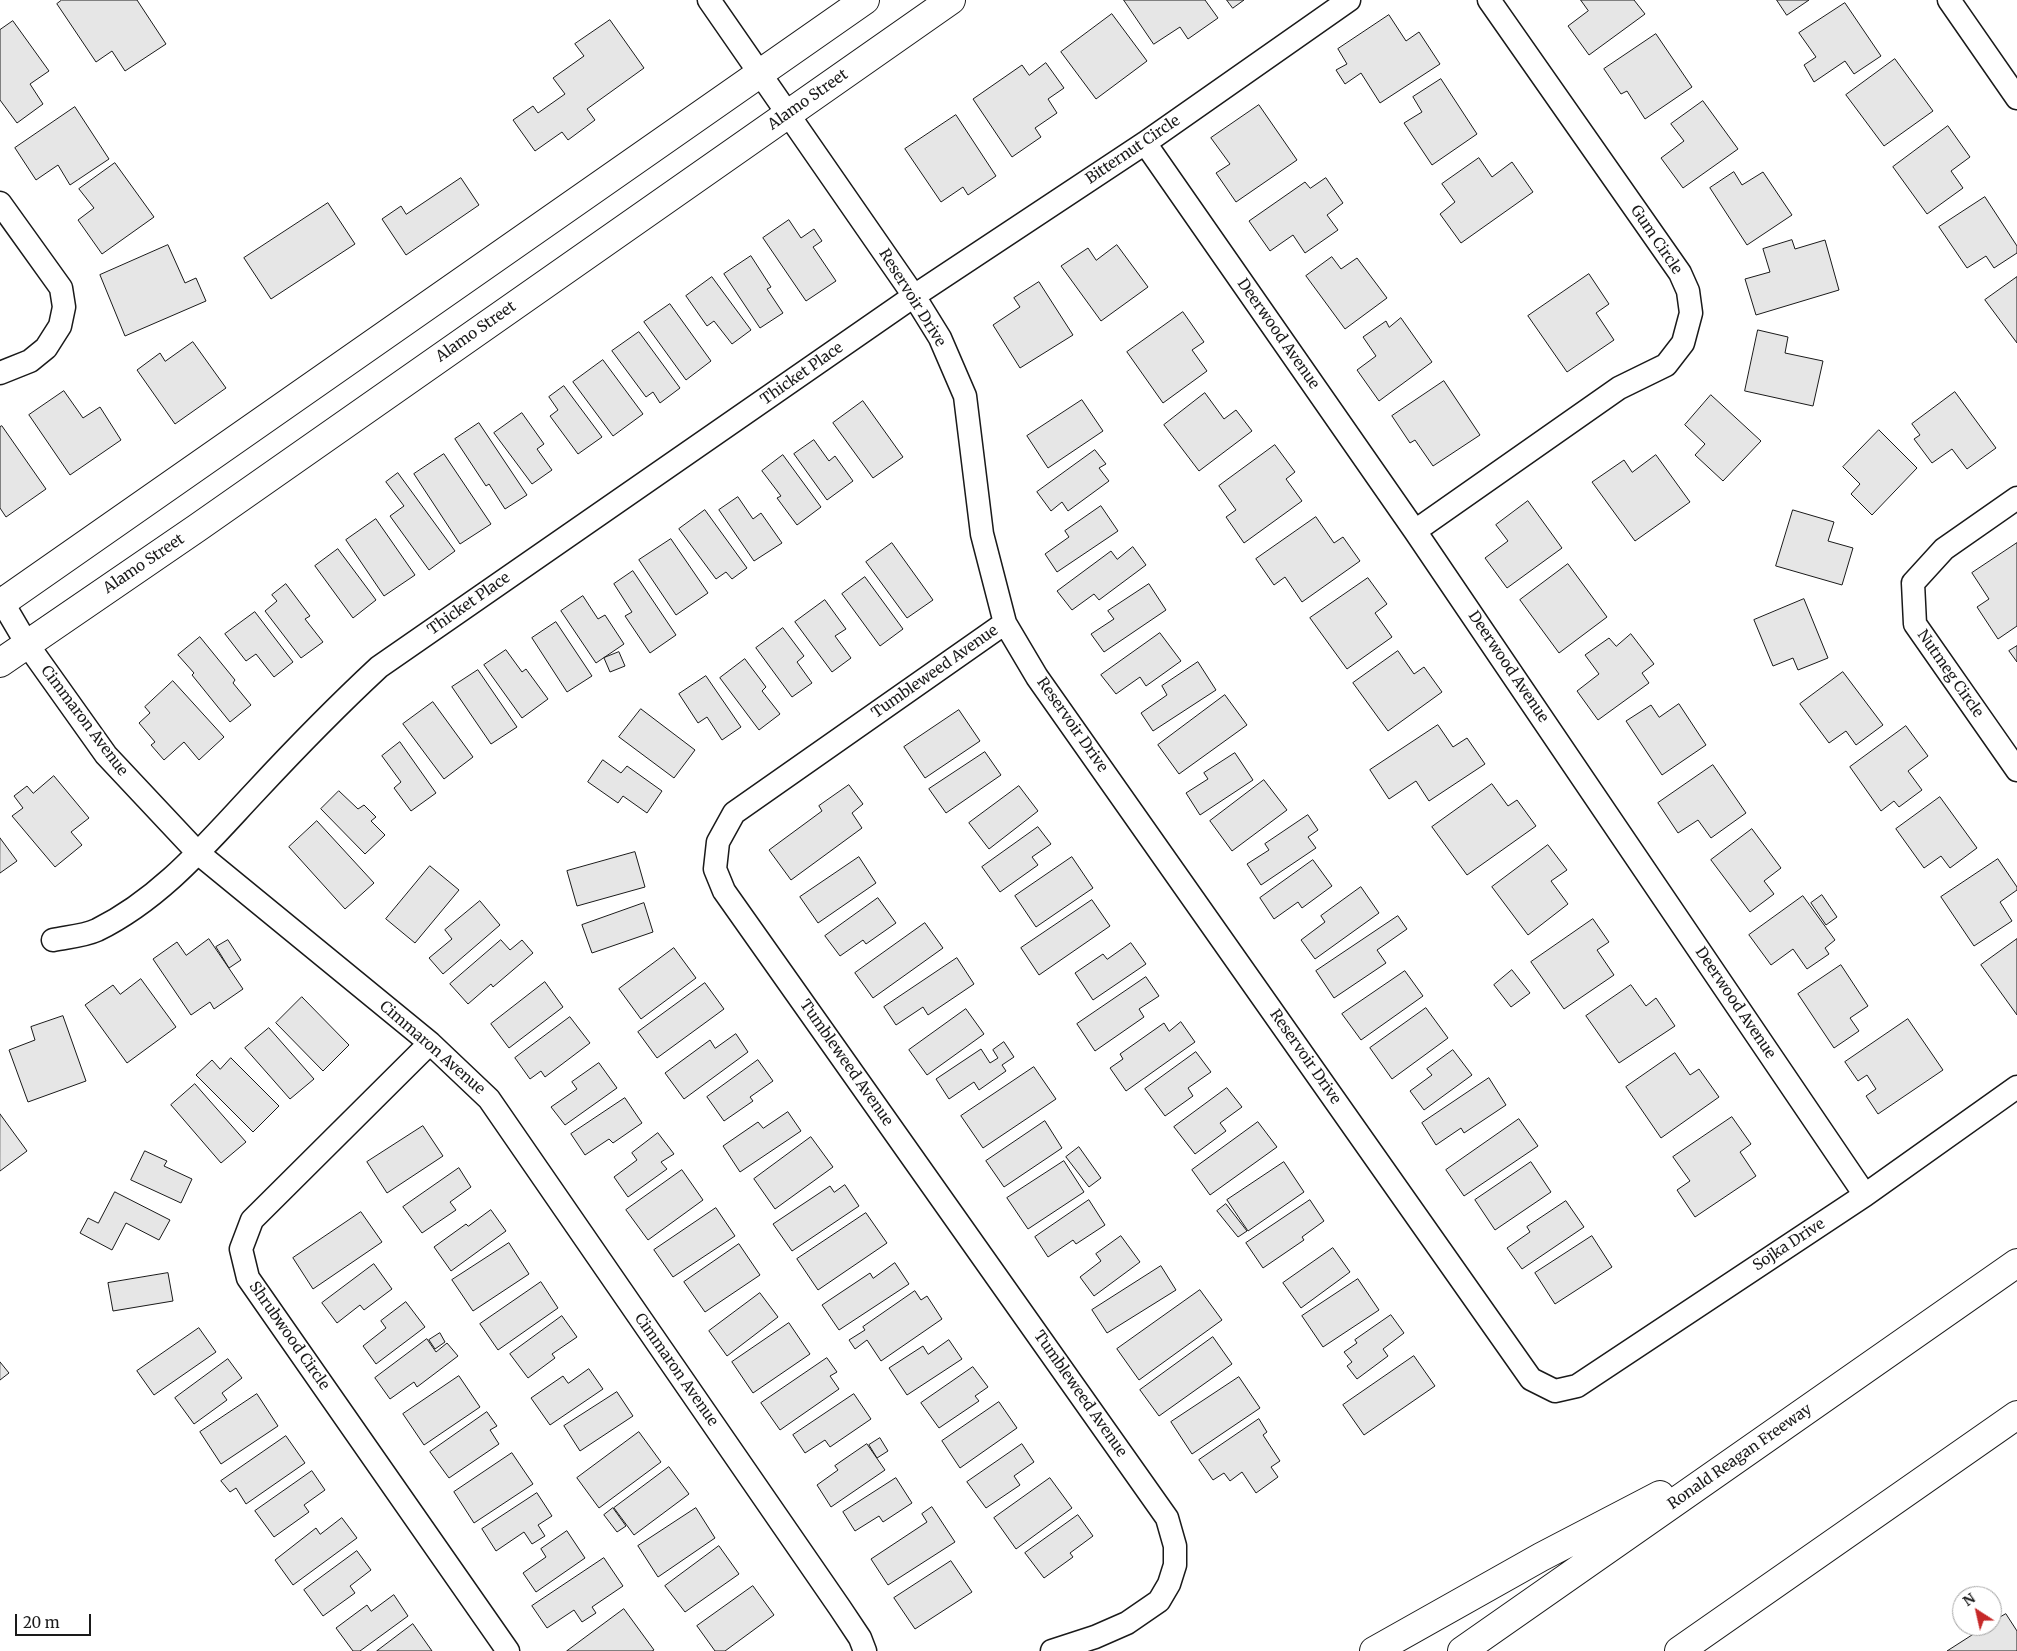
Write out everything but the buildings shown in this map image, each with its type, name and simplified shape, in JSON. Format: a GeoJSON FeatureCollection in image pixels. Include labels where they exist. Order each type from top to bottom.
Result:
{"type":"FeatureCollection","features":[{"type":"Feature","properties":{"kind":"main road"},"geometry":{"type":"LineString","coordinates":[[1,601],[865,0]]}},
{"type":"Feature","properties":{"kind":"main road","name":"Alamo Street"},"geometry":{"type":"LineString","coordinates":[[0,663],[205,522],[951,0]]}},
{"type":"Feature","properties":{"kind":"main road","name":"Ronald Reagan Freeway"},"geometry":{"type":"LineString","coordinates":[[1462,1651],[2017,1263]]}},
{"type":"Feature","properties":{"kind":"main road"},"geometry":{"type":"LineString","coordinates":[[1679,1651],[2017,1415]]}},
{"type":"Feature","properties":{"kind":"main road"},"geometry":{"type":"LineString","coordinates":[[1374,1651],[1541,1557],[1761,1442]]}},
{"type":"Feature","properties":{"kind":"street","name":"Reservoir Drive"},"geometry":{"type":"LineString","coordinates":[[709,0],[914,296],[940,338],[966,396],[982,534],[1005,623],[1037,677],[1531,1379],[1555,1391]]}},
{"type":"Feature","properties":{"kind":"street","name":"Bitternut Circle"},"geometry":{"type":"LineString","coordinates":[[914,296],[1144,143],[1349,0]]}},
{"type":"Feature","properties":{"kind":"street","name":"Gum Circle"},"geometry":{"type":"LineString","coordinates":[[1415,531],[1619,388],[1666,365],[1684,343],[1691,313],[1688,291],[1680,273],[1488,0]]}},
{"type":"Feature","properties":{"kind":"street"},"geometry":{"type":"LineString","coordinates":[[1949,0],[2017,98]]}},
{"type":"Feature","properties":{"kind":"street","name":"Deerwood Avenue"},"geometry":{"type":"LineString","coordinates":[[1144,143],[1415,531],[1865,1195]]}},
{"type":"Feature","properties":{"kind":"street"},"geometry":{"type":"LineString","coordinates":[[0,203],[62,288],[64,307],[57,330],[46,348],[30,361],[0,373]]}},
{"type":"Feature","properties":{"kind":"street","name":"Thicket Place"},"geometry":{"type":"LineString","coordinates":[[53,940],[95,931],[125,914],[160,890],[198,853],[321,721],[379,667],[914,296]]}},
{"type":"Feature","properties":{"kind":"street","name":"Nutmeg Circle"},"geometry":{"type":"LineString","coordinates":[[2017,498],[1944,549],[1913,583],[1915,624],[2017,770]]}},
{"type":"Feature","properties":{"kind":"street","name":"Cimmaron Avenue"},"geometry":{"type":"LineString","coordinates":[[1,601],[27,644],[106,755],[198,853],[430,1043],[489,1099],[840,1608],[860,1638],[865,1651]]}},
{"type":"Feature","properties":{"kind":"street","name":"Tumbleweed Avenue"},"geometry":{"type":"LineString","coordinates":[[1005,623],[734,813],[718,842],[715,869],[724,891],[1167,1518],[1175,1546],[1174,1565],[1169,1584],[1159,1601],[1127,1623],[1095,1637],[1052,1651]]}},
{"type":"Feature","properties":{"kind":"street","name":"Shrubwood Circle"},"geometry":{"type":"LineString","coordinates":[[430,1043],[252,1220],[241,1249],[248,1278],[508,1651]]}},
{"type":"Feature","properties":{"kind":"street","name":"Sojka Drive"},"geometry":{"type":"LineString","coordinates":[[1555,1391],[1576,1386],[1865,1195],[2017,1087]]}}]}
